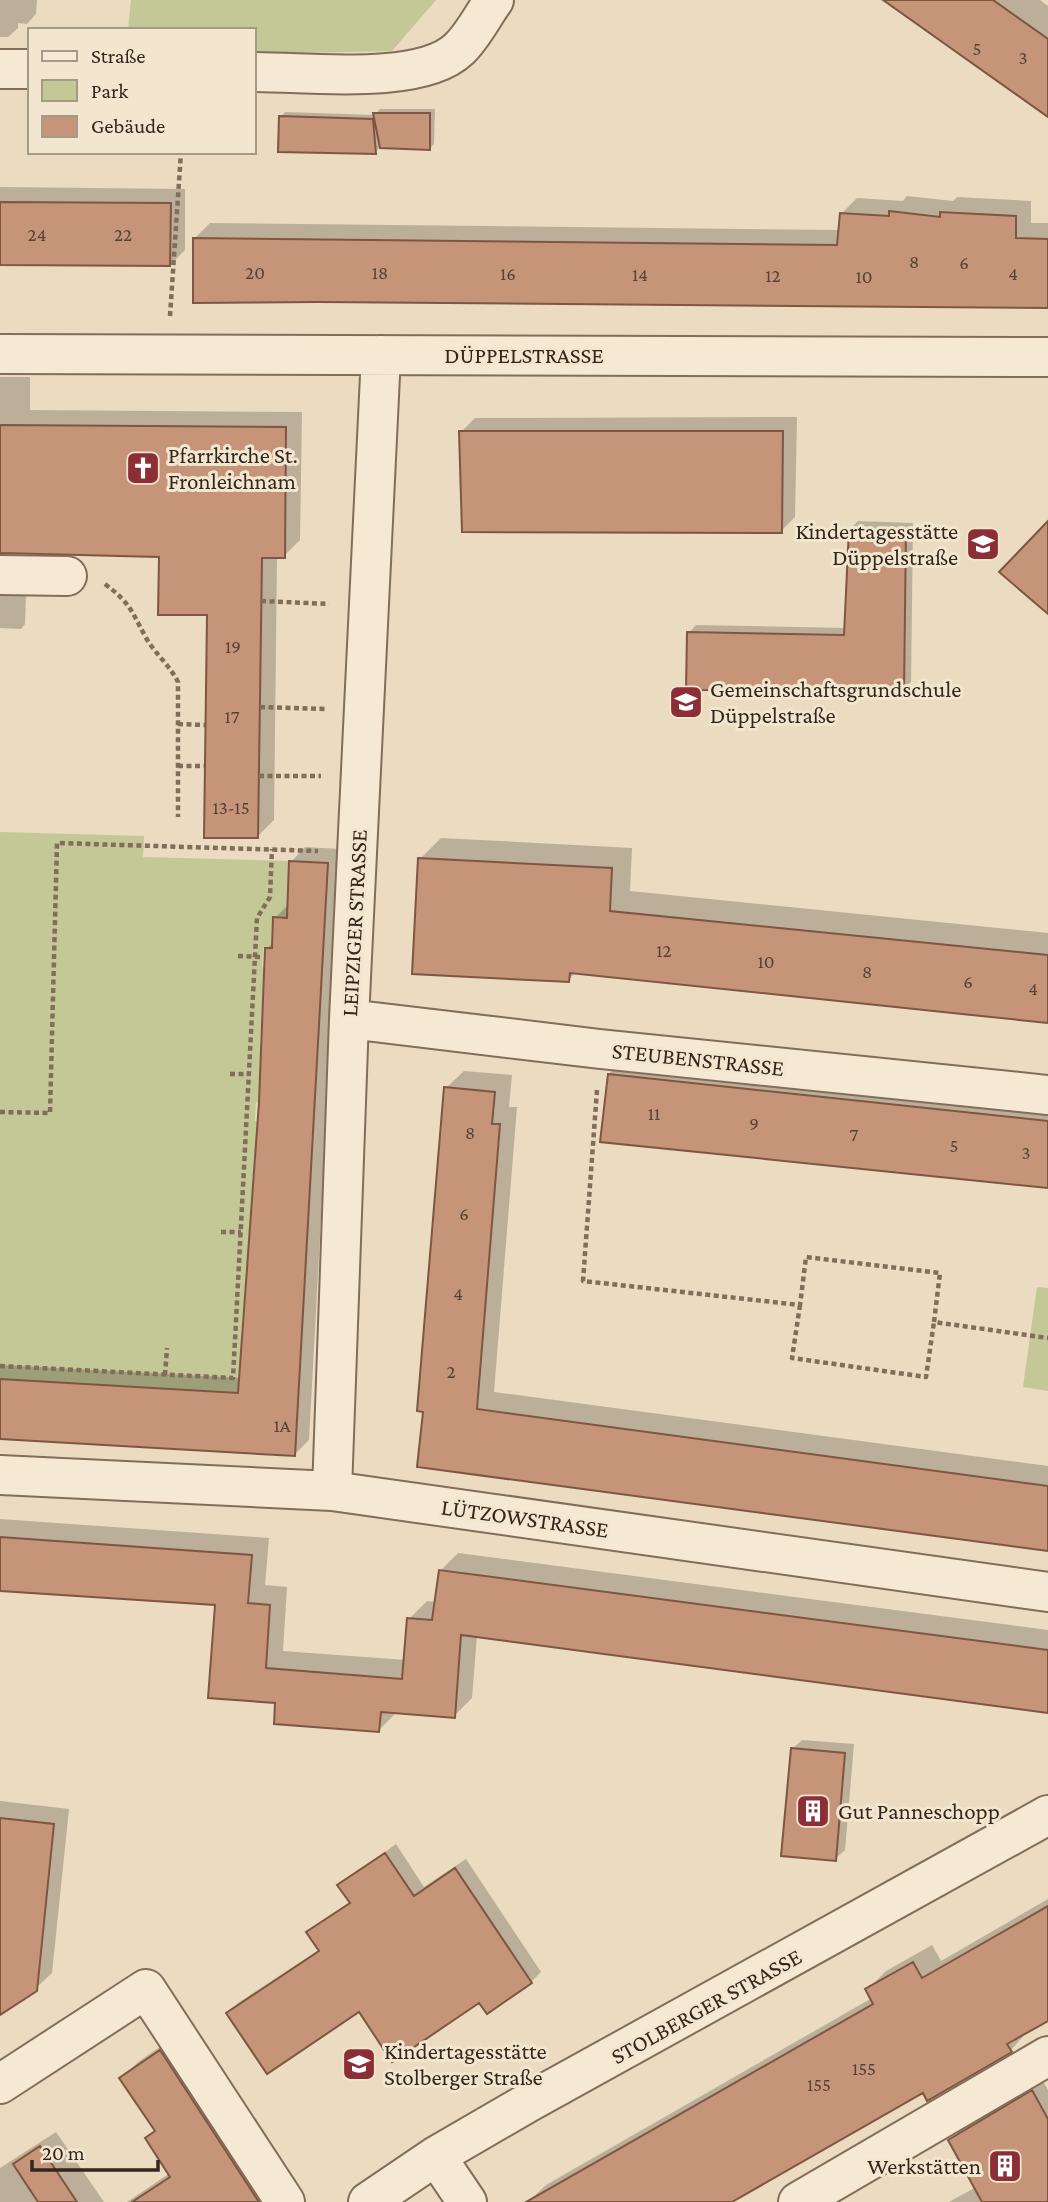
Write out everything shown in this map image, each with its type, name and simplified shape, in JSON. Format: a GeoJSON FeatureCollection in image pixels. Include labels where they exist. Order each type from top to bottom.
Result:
{"type":"FeatureCollection","features":[{"type":"Feature","properties":{"kind":"street"},"geometry":{"type":"LineString","coordinates":[[256,72],[406,73],[436,64],[459,49],[494,0]]}},
{"type":"Feature","properties":{"kind":"street"},"geometry":{"type":"LineString","coordinates":[[0,69],[28,69]]}},
{"type":"Feature","properties":{"kind":"street","name":"DÜPPELSTRASSE"},"geometry":{"type":"LineString","coordinates":[[0,355],[1048,357]]}},
{"type":"Feature","properties":{"kind":"street","name":"LEIPZIGER STRASSE"},"geometry":{"type":"LineString","coordinates":[[332,1491],[349,1019],[381,355]]}},
{"type":"Feature","properties":{"kind":"street"},"geometry":{"type":"LineString","coordinates":[[0,575],[67,576]]}},
{"type":"Feature","properties":{"kind":"street","name":"STEUBENSTRASSE"},"geometry":{"type":"LineString","coordinates":[[349,1019],[600,1049],[1048,1095]]}},
{"type":"Feature","properties":{"kind":"street","name":"LÜTZOWSTRASSE"},"geometry":{"type":"LineString","coordinates":[[0,1475],[332,1491],[1048,1592]]}},
{"type":"Feature","properties":{"kind":"street","name":"STOLBERGER STRASSE"},"geometry":{"type":"LineString","coordinates":[[368,2202],[436,2156],[1048,1815]]}},
{"type":"Feature","properties":{"kind":"street"},"geometry":{"type":"LineString","coordinates":[[0,2084],[146,1989],[285,2202]]}},
{"type":"Feature","properties":{"kind":"street"},"geometry":{"type":"LineString","coordinates":[[798,2202],[1048,2056]]}},
{"type":"Feature","properties":{"kind":"street"},"geometry":{"type":"LineString","coordinates":[[436,2156],[467,2202]]}},
{"type":"Feature","properties":{"kind":"path"},"geometry":{"type":"LineString","coordinates":[[168,356],[181,154]]}},
{"type":"Feature","properties":{"kind":"path"},"geometry":{"type":"LineString","coordinates":[[67,576],[89,577],[104,583],[123,598],[139,618],[146,637],[170,665],[178,682],[178,817]]}},
{"type":"Feature","properties":{"kind":"path"},"geometry":{"type":"LineString","coordinates":[[261,601],[369,607]]}},
{"type":"Feature","properties":{"kind":"path"},"geometry":{"type":"LineString","coordinates":[[260,707],[364,710]]}},
{"type":"Feature","properties":{"kind":"path"},"geometry":{"type":"LineString","coordinates":[[178,724],[205,725]]}},
{"type":"Feature","properties":{"kind":"path"},"geometry":{"type":"LineString","coordinates":[[178,766],[204,766]]}},
{"type":"Feature","properties":{"kind":"path"},"geometry":{"type":"LineString","coordinates":[[259,776],[361,776]]}},
{"type":"Feature","properties":{"kind":"path"},"geometry":{"type":"LineString","coordinates":[[0,1112],[50,1113],[57,843],[357,852]]}},
{"type":"Feature","properties":{"kind":"path"},"geometry":{"type":"LineString","coordinates":[[0,1366],[233,1378],[257,918],[270,897],[272,849]]}},
{"type":"Feature","properties":{"kind":"path"},"geometry":{"type":"LineString","coordinates":[[238,956],[263,957]]}},
{"type":"Feature","properties":{"kind":"path"},"geometry":{"type":"LineString","coordinates":[[252,1033],[260,1034]]}},
{"type":"Feature","properties":{"kind":"path"},"geometry":{"type":"LineString","coordinates":[[600,1049],[583,1281],[800,1306]]}},
{"type":"Feature","properties":{"kind":"path"},"geometry":{"type":"LineString","coordinates":[[230,1074],[249,1074]]}},
{"type":"Feature","properties":{"kind":"path"},"geometry":{"type":"LineString","coordinates":[[247,1111],[256,1112]]}},
{"type":"Feature","properties":{"kind":"path"},"geometry":{"type":"LineString","coordinates":[[243,1190],[252,1191]]}},
{"type":"Feature","properties":{"kind":"path"},"geometry":{"type":"LineString","coordinates":[[221,1232],[241,1232]]}},
{"type":"Feature","properties":{"kind":"path"},"geometry":{"type":"LineString","coordinates":[[806,1257],[940,1273],[934,1322],[926,1377],[792,1358],[806,1257]]}},
{"type":"Feature","properties":{"kind":"path"},"geometry":{"type":"LineString","coordinates":[[238,1270],[247,1270]]}},
{"type":"Feature","properties":{"kind":"path"},"geometry":{"type":"LineString","coordinates":[[934,1322],[1048,1338]]}},
{"type":"Feature","properties":{"kind":"path"},"geometry":{"type":"LineString","coordinates":[[165,1375],[167,1348]]}},
{"type":"Feature","properties":{"kind":"path"},"geometry":{"type":"LineString","coordinates":[[234,1348],[241,1349]]}},
{"type":"Feature","properties":{"kind":"green space"},"geometry":{"type":"Polygon","coordinates":[[[131,0],[436,0],[392,51],[256,54],[256,28],[128,28],[131,0]]]}},
{"type":"Feature","properties":{"kind":"green space"},"geometry":{"type":"Polygon","coordinates":[[[0,832],[144,836],[143,857],[289,861],[287,918],[272,948],[263,948],[262,967],[269,967],[266,1025],[261,1025],[260,1042],[265,1043],[261,1103],[256,1102],[255,1121],[262,1122],[253,1182],[241,1340],[245,1393],[0,1379],[0,832]]]}},
{"type":"Feature","properties":{"kind":"green space"},"geometry":{"type":"Polygon","coordinates":[[[1037,1287],[1048,1288],[1048,1391],[1023,1387],[1037,1287]]]}},
{"type":"Feature","properties":{"kind":"building"},"geometry":{"type":"Polygon","coordinates":[[[883,0],[993,0],[1048,39],[1048,117],[883,0]]]}},
{"type":"Feature","properties":{"kind":"building"},"geometry":{"type":"Polygon","coordinates":[[[373,113],[430,113],[430,150],[380,148],[373,113]]]}},
{"type":"Feature","properties":{"kind":"building"},"geometry":{"type":"Polygon","coordinates":[[[279,116],[373,119],[376,154],[278,152],[279,116]]]}},
{"type":"Feature","properties":{"kind":"building"},"geometry":{"type":"Polygon","coordinates":[[[0,202],[171,203],[170,266],[0,265],[0,202]]]}},
{"type":"Feature","properties":{"kind":"building"},"geometry":{"type":"Polygon","coordinates":[[[889,211],[940,217],[940,212],[1016,216],[1016,238],[1048,239],[1048,308],[193,303],[193,238],[837,245],[840,213],[889,216],[889,211]]]}},
{"type":"Feature","properties":{"kind":"building","name":"Pfarrkirche St. Fronleichnam"},"geometry":{"type":"Polygon","coordinates":[[[0,425],[286,427],[285,558],[262,558],[258,838],[204,838],[207,615],[158,615],[159,557],[0,553],[0,425]]]}},
{"type":"Feature","properties":{"kind":"building"},"geometry":{"type":"Polygon","coordinates":[[[459,431],[783,431],[782,533],[462,532],[459,431]]]}},
{"type":"Feature","properties":{"kind":"building"},"geometry":{"type":"Polygon","coordinates":[[[1048,521],[1048,614],[999,572],[1048,521]]]}},
{"type":"Feature","properties":{"kind":"building"},"geometry":{"type":"Polygon","coordinates":[[[849,528],[906,530],[904,691],[686,690],[687,632],[844,635],[849,528]]]}},
{"type":"Feature","properties":{"kind":"building"},"geometry":{"type":"Polygon","coordinates":[[[418,858],[612,868],[610,911],[1048,955],[1048,1023],[570,973],[569,982],[412,974],[418,858]]]}},
{"type":"Feature","properties":{"kind":"building"},"geometry":{"type":"Polygon","coordinates":[[[289,861],[328,863],[295,1456],[0,1439],[0,1379],[238,1393],[259,1102],[265,948],[272,948],[273,917],[287,918],[289,861]]]}},
{"type":"Feature","properties":{"kind":"building"},"geometry":{"type":"Polygon","coordinates":[[[608,1074],[1048,1121],[1048,1188],[600,1142],[608,1074]]]}},
{"type":"Feature","properties":{"kind":"building"},"geometry":{"type":"Polygon","coordinates":[[[444,1087],[495,1092],[492,1124],[500,1124],[477,1409],[1048,1486],[1048,1551],[417,1467],[423,1412],[417,1411],[444,1087]]]}},
{"type":"Feature","properties":{"kind":"building"},"geometry":{"type":"Polygon","coordinates":[[[0,1537],[252,1555],[248,1603],[270,1605],[266,1668],[402,1679],[407,1618],[432,1620],[439,1570],[1048,1650],[1048,1713],[461,1635],[455,1718],[381,1712],[379,1732],[274,1724],[275,1703],[208,1698],[215,1605],[0,1591],[0,1537]]]}},
{"type":"Feature","properties":{"kind":"building","name":"Gut Panneschopp"},"geometry":{"type":"Polygon","coordinates":[[[791,1748],[845,1753],[836,1861],[781,1856],[791,1748]]]}},
{"type":"Feature","properties":{"kind":"building"},"geometry":{"type":"Polygon","coordinates":[[[0,1818],[54,1824],[37,1991],[0,2015],[0,1818]]]}},
{"type":"Feature","properties":{"kind":"building"},"geometry":{"type":"Polygon","coordinates":[[[385,1853],[414,1896],[455,1868],[532,1983],[487,2014],[479,2003],[392,2062],[359,2012],[267,2074],[226,2013],[319,1951],[306,1932],[350,1903],[337,1885],[385,1853]]]}},
{"type":"Feature","properties":{"kind":"building"},"geometry":{"type":"Polygon","coordinates":[[[1048,1906],[1048,2021],[1007,2044],[1012,2052],[927,2101],[923,2093],[732,2202],[526,2202],[873,2004],[865,1989],[913,1962],[922,1978],[1048,1906]]]}},
{"type":"Feature","properties":{"kind":"building"},"geometry":{"type":"Polygon","coordinates":[[[160,2050],[259,2202],[132,2202],[170,2177],[145,2138],[155,2131],[119,2078],[160,2050]]]}},
{"type":"Feature","properties":{"kind":"building","name":"Werkstätten"},"geometry":{"type":"Polygon","coordinates":[[[1032,2090],[1048,2119],[1048,2202],[982,2202],[948,2140],[1032,2090]]]}},
{"type":"Feature","properties":{"kind":"building"},"geometry":{"type":"Polygon","coordinates":[[[40,2146],[77,2202],[38,2202],[13,2164],[40,2146]]]}},
{"type":"Feature","properties":{"kind":"place","name":"Pfarrkirche St. Fronleichnam"},"geometry":{"type":"Point","coordinates":[143,468]}},
{"type":"Feature","properties":{"kind":"place","name":"Kindertagesstätte Düppelstraße"},"geometry":{"type":"Point","coordinates":[983,544]}},
{"type":"Feature","properties":{"kind":"place","name":"Gemeinschaftsgrundschule Düppelstraße"},"geometry":{"type":"Point","coordinates":[686,702]}},
{"type":"Feature","properties":{"kind":"place","name":"Gut Panneschopp"},"geometry":{"type":"Point","coordinates":[813,1811]}},
{"type":"Feature","properties":{"kind":"place","name":"Kindertagesstätte Stolberger Straße"},"geometry":{"type":"Point","coordinates":[359,2064]}},
{"type":"Feature","properties":{"kind":"place","name":"Werkstätten"},"geometry":{"type":"Point","coordinates":[1005,2166]}}]}
